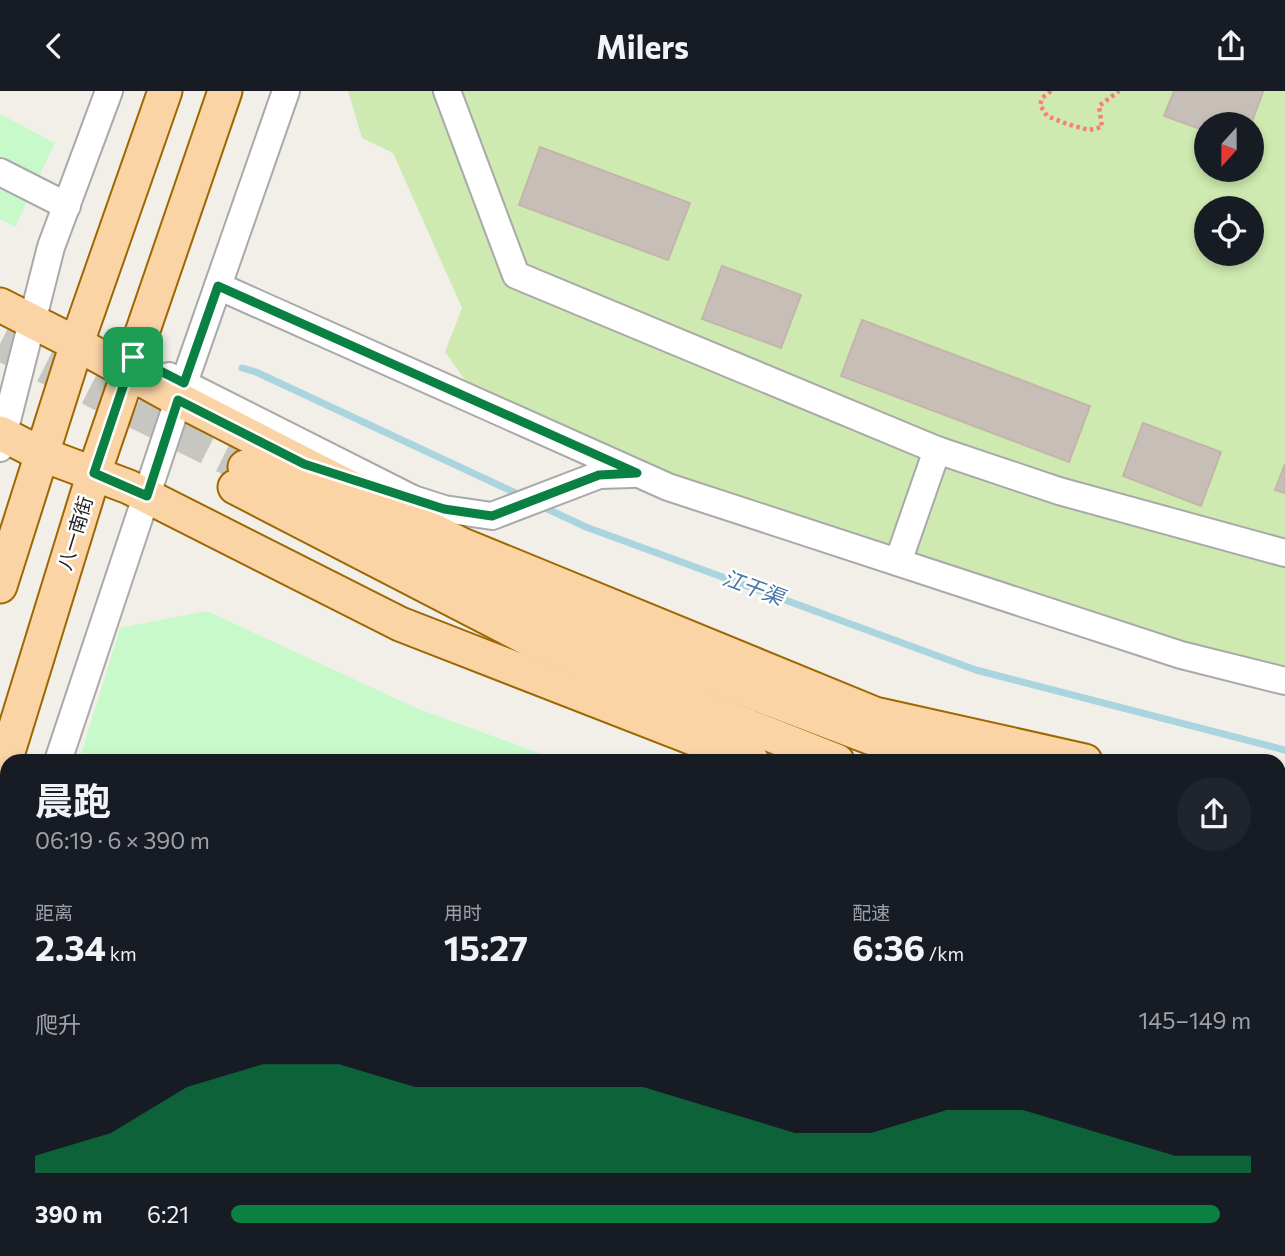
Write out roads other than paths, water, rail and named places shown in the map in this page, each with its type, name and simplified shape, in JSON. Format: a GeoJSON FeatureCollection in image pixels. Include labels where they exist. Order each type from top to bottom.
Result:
{"type":"FeatureCollection","features":[{"type":"Feature","properties":{"kind":"main road"},"geometry":{"type":"LineString","coordinates":[[0,586],[79,337],[164,91]]}},
{"type":"Feature","properties":{"kind":"main road","name":"八一南街"},"geometry":{"type":"LineString","coordinates":[[7,754],[94,473],[225,91]]}},
{"type":"Feature","properties":{"kind":"main road"},"geometry":{"type":"LineString","coordinates":[[0,305],[34,315],[79,337],[181,391],[304,464],[460,544],[876,714],[1054,754]]}},
{"type":"Feature","properties":{"kind":"main road"},"geometry":{"type":"LineString","coordinates":[[1,439],[94,473],[147,496],[400,624],[734,754]]}},
{"type":"Feature","properties":{"kind":"main road"},"geometry":{"type":"LineString","coordinates":[[819,754],[533,641],[239,476],[546,614],[872,738],[942,754]]}},
{"type":"Feature","properties":{"kind":"street"},"geometry":{"type":"LineString","coordinates":[[1,439],[51,247],[109,91]]}},
{"type":"Feature","properties":{"kind":"street"},"geometry":{"type":"LineString","coordinates":[[60,754],[181,391],[286,91]]}},
{"type":"Feature","properties":{"kind":"street"},"geometry":{"type":"LineString","coordinates":[[447,91],[516,275],[937,450],[1059,492],[1285,553]]}},
{"type":"Feature","properties":{"kind":"street"},"geometry":{"type":"LineString","coordinates":[[0,172],[66,206]]}},
{"type":"Feature","properties":{"kind":"street"},"geometry":{"type":"LineString","coordinates":[[218,286],[668,487],[1181,655],[1285,681]]}},
{"type":"Feature","properties":{"kind":"street"},"geometry":{"type":"LineString","coordinates":[[0,290],[34,315]]}},
{"type":"Feature","properties":{"kind":"street"},"geometry":{"type":"LineString","coordinates":[[181,391],[415,500]]}},
{"type":"Feature","properties":{"kind":"street"},"geometry":{"type":"LineString","coordinates":[[898,562],[937,450]]}},
{"type":"Feature","properties":{"kind":"street"},"geometry":{"type":"LineString","coordinates":[[304,464],[444,509],[492,516],[599,475],[637,473]]}},
{"type":"Feature","properties":{"kind":"waterway","name":"江干渠"},"geometry":{"type":"LineString","coordinates":[[242,368],[256,372],[522,496]]}},
{"type":"Feature","properties":{"kind":"waterway","name":"江干渠"},"geometry":{"type":"LineString","coordinates":[[539,505],[586,527],[976,670],[1285,750]]}},
{"type":"Feature","properties":{"kind":"tunnel"},"geometry":{"type":"LineString","coordinates":[[0,344],[245,467]]}}]}
